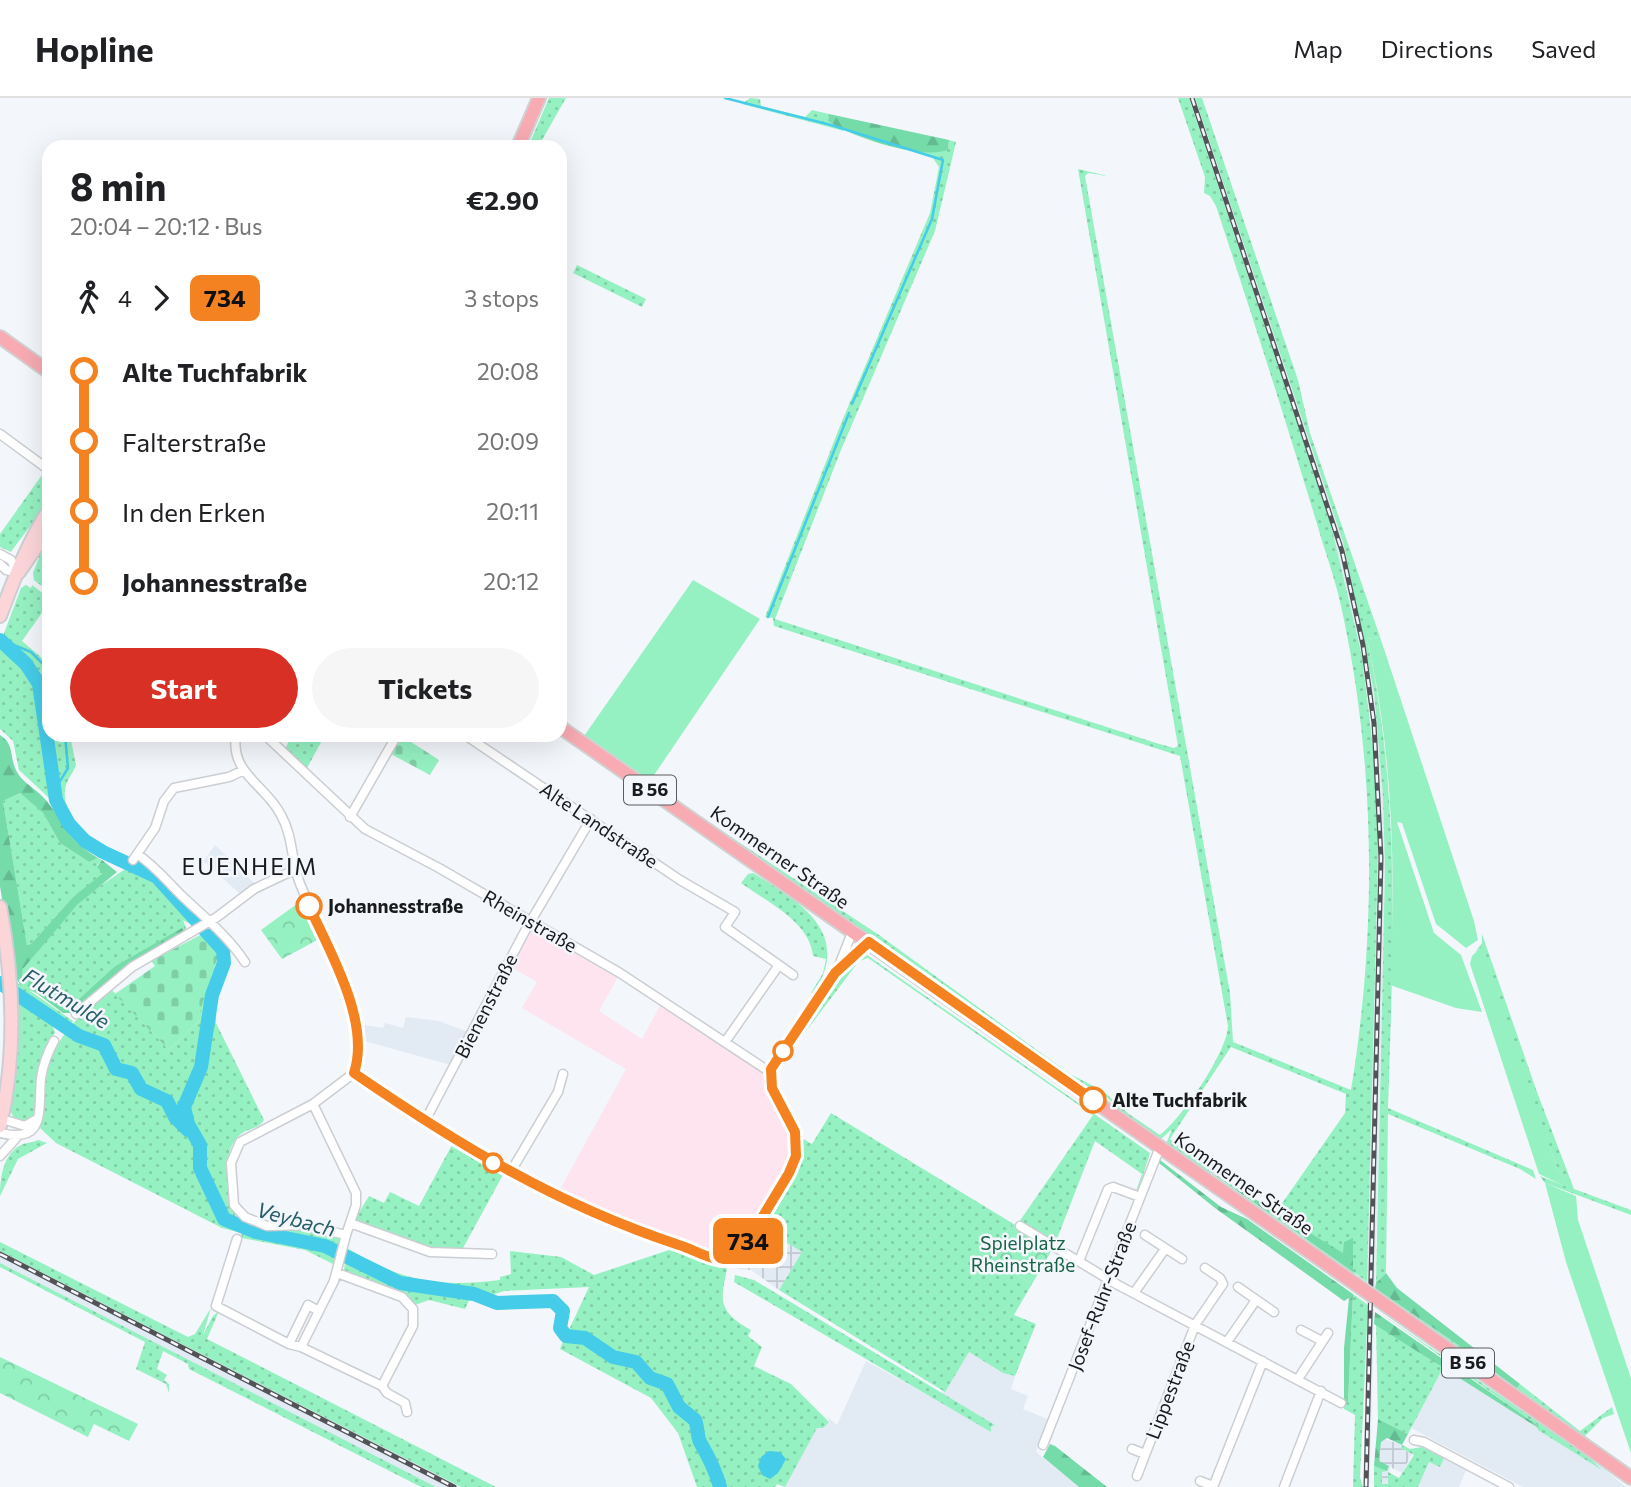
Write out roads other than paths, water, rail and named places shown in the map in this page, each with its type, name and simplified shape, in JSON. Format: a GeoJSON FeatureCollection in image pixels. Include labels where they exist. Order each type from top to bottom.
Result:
{"type":"FeatureCollection","features":[{"type":"Feature","properties":{"kind":"main road"},"geometry":{"type":"LineString","coordinates":[[521,140],[539,98]]}},
{"type":"Feature","properties":{"kind":"main road"},"geometry":{"type":"LineString","coordinates":[[0,337],[42,367]]}},
{"type":"Feature","properties":{"kind":"main road"},"geometry":{"type":"LineString","coordinates":[[0,616],[18,573],[20,558],[42,522]]}},
{"type":"Feature","properties":{"kind":"main road"},"geometry":{"type":"LineString","coordinates":[[18,573],[29,562],[42,540]]}},
{"type":"Feature","properties":{"kind":"main road","name":"Kommerner Straße"},"geometry":{"type":"LineString","coordinates":[[567,732],[1631,1478]]}},
{"type":"Feature","properties":{"kind":"main road"},"geometry":{"type":"LineString","coordinates":[[0,907],[13,1003],[12,1054],[1,1126]]}},
{"type":"Feature","properties":{"kind":"street"},"geometry":{"type":"LineString","coordinates":[[0,433],[42,462]]}},
{"type":"Feature","properties":{"kind":"street"},"geometry":{"type":"LineString","coordinates":[[0,554],[11,560],[18,573]]}},
{"type":"Feature","properties":{"kind":"street"},"geometry":{"type":"LineString","coordinates":[[0,564],[6,570],[18,573]]}},
{"type":"Feature","properties":{"kind":"street"},"geometry":{"type":"LineString","coordinates":[[236,742],[236,756],[242,771],[282,816],[292,842],[296,869],[349,997],[356,1042],[354,1073],[313,1104],[247,1138],[236,1147],[231,1172],[233,1198],[238,1211],[267,1226],[306,1225],[346,1235]]}},
{"type":"Feature","properties":{"kind":"street","name":"Rheinstraße"},"geometry":{"type":"LineString","coordinates":[[273,742],[314,778],[350,817],[371,833],[643,987],[770,1072]]}},
{"type":"Feature","properties":{"kind":"street"},"geometry":{"type":"LineString","coordinates":[[350,817],[393,742]]}},
{"type":"Feature","properties":{"kind":"street","name":"Alte Landstraße"},"geometry":{"type":"LineString","coordinates":[[476,742],[680,880],[735,912],[725,927],[779,965]]}},
{"type":"Feature","properties":{"kind":"street"},"geometry":{"type":"LineString","coordinates":[[242,771],[229,777],[174,788],[164,801],[155,828],[135,857],[160,870],[245,962]]}},
{"type":"Feature","properties":{"kind":"street","name":"Bienenstraße"},"geometry":{"type":"LineString","coordinates":[[425,1121],[591,819]]}},
{"type":"Feature","properties":{"kind":"street"},"geometry":{"type":"LineString","coordinates":[[76,1014],[132,967],[197,929],[254,889],[296,869]]}},
{"type":"Feature","properties":{"kind":"street"},"geometry":{"type":"LineString","coordinates":[[354,1073],[510,1173],[567,1202],[664,1242],[720,1260],[730,1260],[745,1247],[789,1173],[796,1156],[795,1132],[772,1088],[770,1072],[835,973],[853,930]]}},
{"type":"Feature","properties":{"kind":"street"},"geometry":{"type":"LineString","coordinates":[[835,973],[869,942]]}},
{"type":"Feature","properties":{"kind":"street"},"geometry":{"type":"LineString","coordinates":[[725,1042],[779,965],[793,975]]}},
{"type":"Feature","properties":{"kind":"street"},"geometry":{"type":"LineString","coordinates":[[0,1156],[17,1137],[30,1133],[37,1119],[41,1107],[43,1070],[54,1041]]}},
{"type":"Feature","properties":{"kind":"street"},"geometry":{"type":"LineString","coordinates":[[510,1173],[558,1093],[563,1074]]}},
{"type":"Feature","properties":{"kind":"street"},"geometry":{"type":"LineString","coordinates":[[301,1346],[337,1273],[356,1193],[313,1104]]}},
{"type":"Feature","properties":{"kind":"street"},"geometry":{"type":"LineString","coordinates":[[1,1126],[25,1126],[37,1119]]}},
{"type":"Feature","properties":{"kind":"street"},"geometry":{"type":"LineString","coordinates":[[1,1126],[17,1137]]}},
{"type":"Feature","properties":{"kind":"street","name":"Josef-Ruhr-Straße"},"geometry":{"type":"LineString","coordinates":[[1043,1445],[1160,1147]]}},
{"type":"Feature","properties":{"kind":"street"},"geometry":{"type":"LineString","coordinates":[[1079,1261],[1108,1189],[1113,1187],[1140,1197]]}},
{"type":"Feature","properties":{"kind":"street"},"geometry":{"type":"LineString","coordinates":[[350,1223],[430,1252],[492,1254]]}},
{"type":"Feature","properties":{"kind":"street"},"geometry":{"type":"LineString","coordinates":[[1020,1226],[1108,1279],[1341,1403]]}},
{"type":"Feature","properties":{"kind":"street"},"geometry":{"type":"LineString","coordinates":[[1145,1235],[1182,1259]]}},
{"type":"Feature","properties":{"kind":"street"},"geometry":{"type":"LineString","coordinates":[[237,1239],[216,1306],[289,1344],[301,1346],[382,1386],[387,1393],[405,1403],[407,1412]]}},
{"type":"Feature","properties":{"kind":"street"},"geometry":{"type":"LineString","coordinates":[[1134,1293],[1165,1249]]}},
{"type":"Feature","properties":{"kind":"street"},"geometry":{"type":"LineString","coordinates":[[479,1253],[479,1264]]}},
{"type":"Feature","properties":{"kind":"street"},"geometry":{"type":"LineString","coordinates":[[1195,1325],[1223,1284],[1220,1278],[1205,1268]]}},
{"type":"Feature","properties":{"kind":"street"},"geometry":{"type":"LineString","coordinates":[[337,1273],[402,1297],[413,1309],[414,1326],[382,1386]]}},
{"type":"Feature","properties":{"kind":"street"},"geometry":{"type":"LineString","coordinates":[[1238,1287],[1274,1312]]}},
{"type":"Feature","properties":{"kind":"street"},"geometry":{"type":"LineString","coordinates":[[1227,1342],[1256,1300]]}},
{"type":"Feature","properties":{"kind":"street"},"geometry":{"type":"LineString","coordinates":[[289,1344],[309,1305],[319,1311]]}},
{"type":"Feature","properties":{"kind":"street","name":"Lippestraße"},"geometry":{"type":"LineString","coordinates":[[1137,1476],[1195,1325]]}},
{"type":"Feature","properties":{"kind":"street"},"geometry":{"type":"LineString","coordinates":[[1301,1330],[1322,1341]]}},
{"type":"Feature","properties":{"kind":"street"},"geometry":{"type":"LineString","coordinates":[[1298,1379],[1328,1333]]}},
{"type":"Feature","properties":{"kind":"street"},"geometry":{"type":"LineString","coordinates":[[1200,1481],[1213,1487],[1263,1361]]}},
{"type":"Feature","properties":{"kind":"street"},"geometry":{"type":"LineString","coordinates":[[1284,1487],[1321,1391]]}},
{"type":"Feature","properties":{"kind":"street"},"geometry":{"type":"LineString","coordinates":[[1414,1440],[1424,1442],[1508,1487]]}},
{"type":"Feature","properties":{"kind":"street","name":"Lippestraße"},"geometry":{"type":"LineString","coordinates":[[1132,1449],[1145,1454]]}},
{"type":"Feature","properties":{"kind":"water"},"geometry":{"type":"Polygon","coordinates":[[[769,1451],[780,1452],[786,1459],[778,1473],[770,1479],[762,1475],[758,1466],[761,1457],[769,1451]]]}},
{"type":"Feature","properties":{"kind":"waterway"},"geometry":{"type":"LineString","coordinates":[[725,98],[831,125],[943,160],[932,219],[852,404]]}},
{"type":"Feature","properties":{"kind":"waterway"},"geometry":{"type":"LineString","coordinates":[[768,617],[849,413]]}},
{"type":"Feature","properties":{"kind":"waterway","name":"Veybach"},"geometry":{"type":"LineString","coordinates":[[0,640],[26,664],[39,684],[42,704]]}},
{"type":"Feature","properties":{"kind":"waterway"},"geometry":{"type":"LineString","coordinates":[[4,641],[31,652],[42,663]]}},
{"type":"Feature","properties":{"kind":"waterway","name":"Veybach"},"geometry":{"type":"LineString","coordinates":[[48,742],[56,800],[69,824],[85,841],[103,852],[157,877],[223,950],[224,963],[212,995],[201,1067],[184,1107],[188,1124],[200,1145],[200,1168],[224,1219],[256,1232],[325,1246],[400,1283],[474,1294],[497,1303],[553,1301],[563,1311],[560,1328],[566,1336],[585,1338],[613,1357],[636,1362],[650,1378],[667,1384],[679,1407],[695,1420],[699,1440],[720,1487]]}},
{"type":"Feature","properties":{"kind":"waterway"},"geometry":{"type":"LineString","coordinates":[[54,791],[68,768],[66,742]]}},
{"type":"Feature","properties":{"kind":"waterway","name":"Flutmulde"},"geometry":{"type":"LineString","coordinates":[[0,983],[79,1036],[104,1045],[116,1069],[132,1073],[141,1089],[167,1101],[175,1117],[188,1130]]}},
{"type":"Feature","properties":{"kind":"railway"},"geometry":{"type":"LineString","coordinates":[[1192,98],[1342,551],[1363,645],[1374,723],[1381,858],[1366,1487]]}},
{"type":"Feature","properties":{"kind":"railway"},"geometry":{"type":"LineString","coordinates":[[0,1254],[454,1487]]}},
{"type":"Feature","properties":{"kind":"place","name":"Johannesstraße"},"geometry":{"type":"Point","coordinates":[309,906]}},
{"type":"Feature","properties":{"kind":"place","name":"Alte Tuchfabrik"},"geometry":{"type":"Point","coordinates":[1093,1100]}},
{"type":"Feature","properties":{"kind":"district","name":"EUENHEIM"},"geometry":{"type":"Point","coordinates":[250,867]}},
{"type":"Feature","properties":{"kind":"park label","name":"Spielplatz Rheinstraße"},"geometry":{"type":"Point","coordinates":[1023,1254]}}]}
